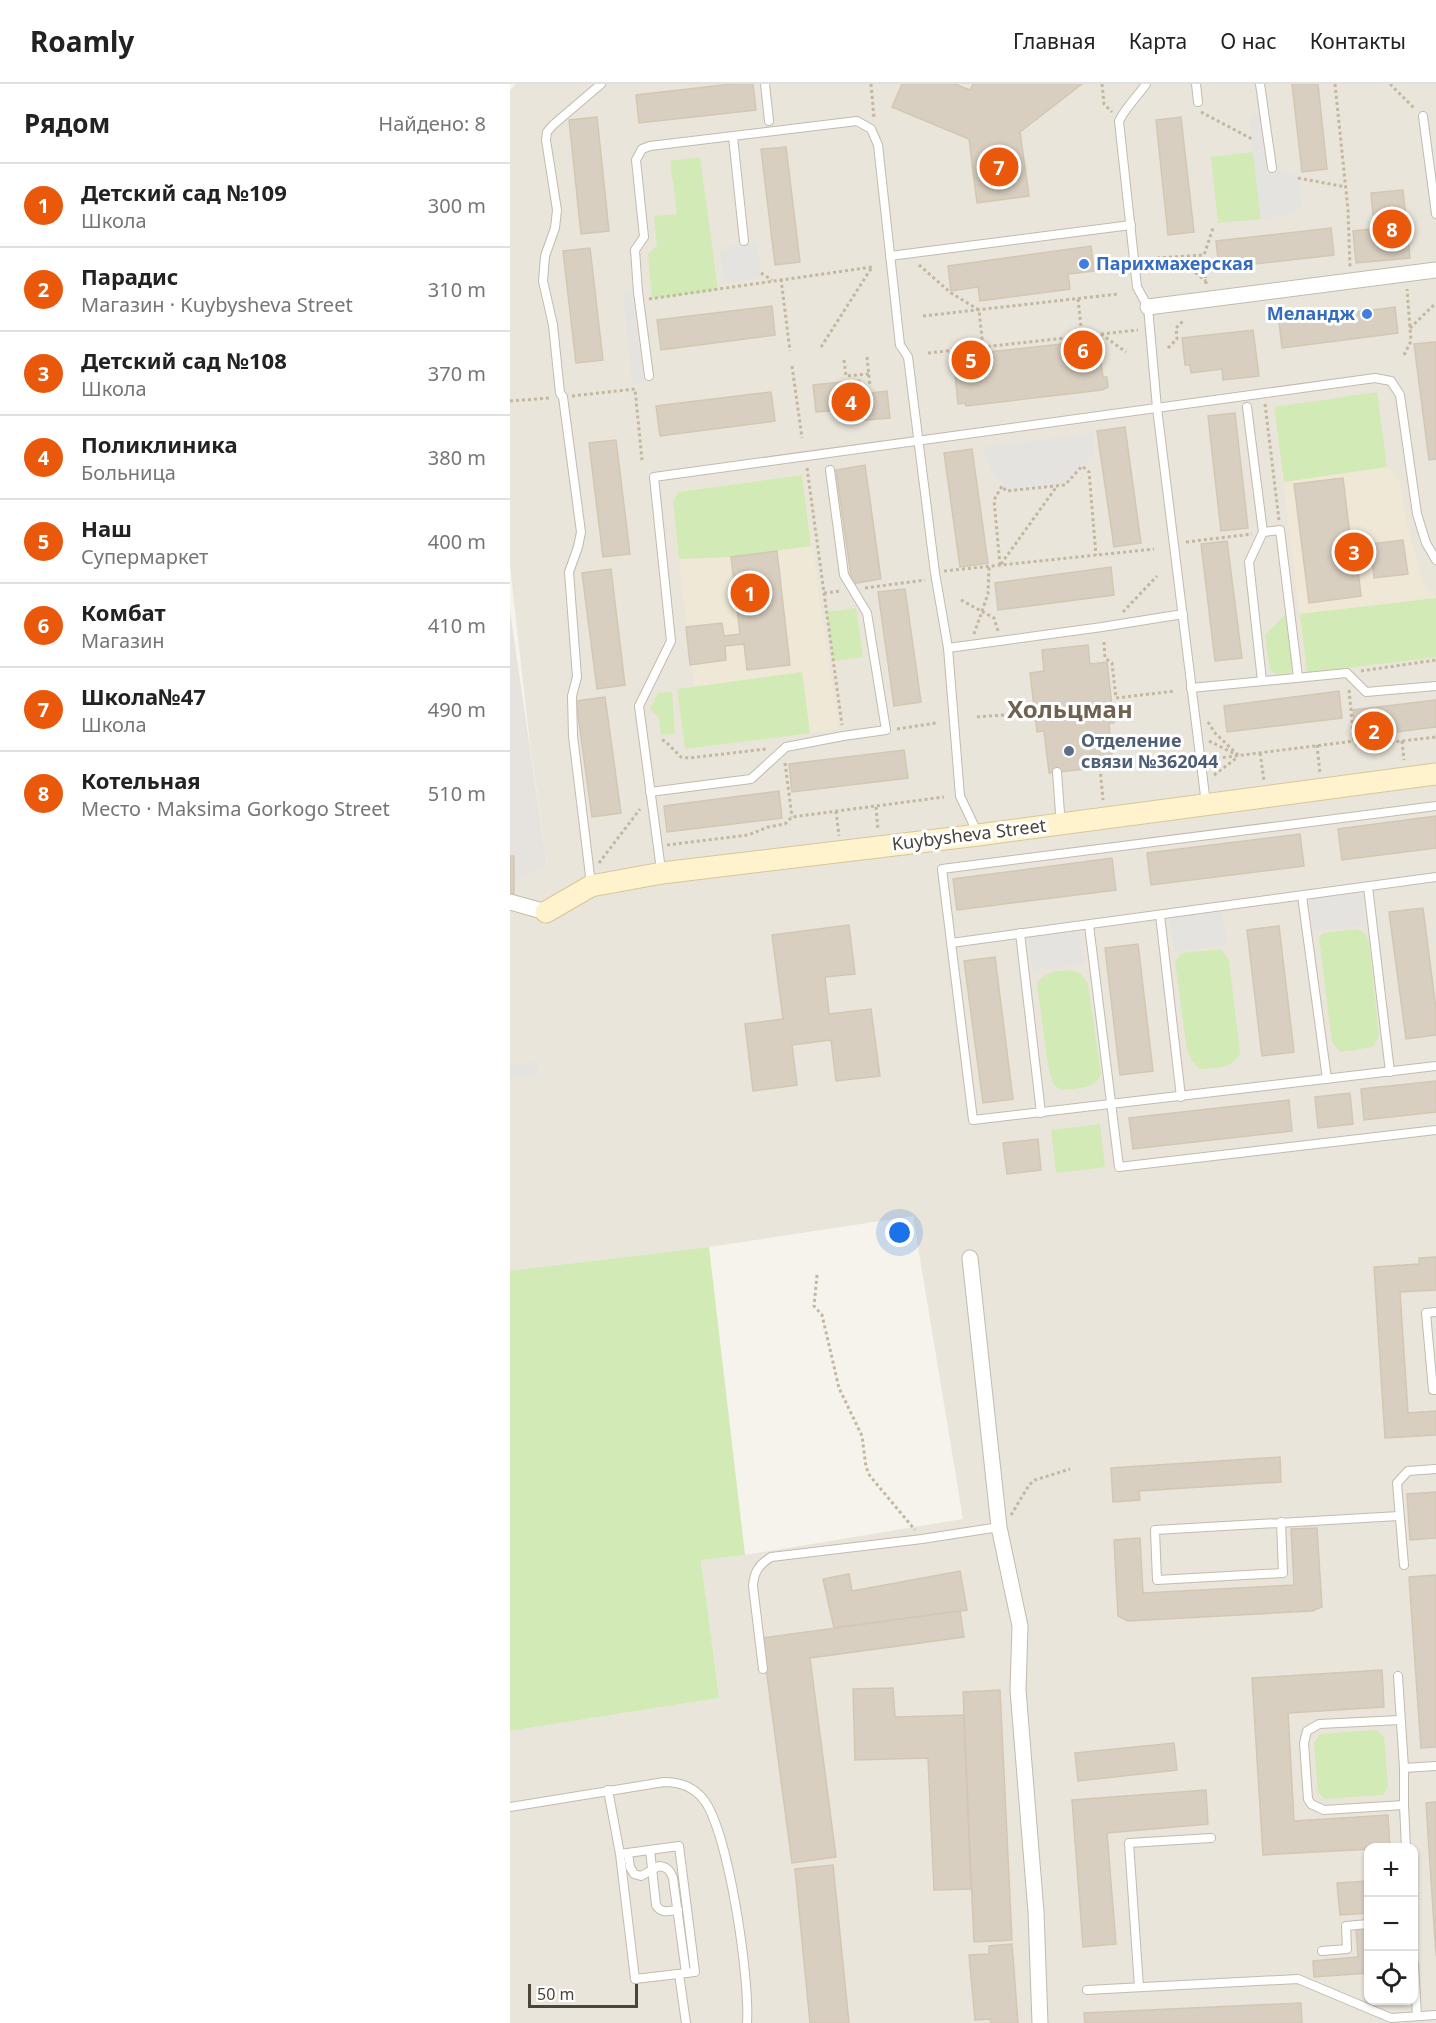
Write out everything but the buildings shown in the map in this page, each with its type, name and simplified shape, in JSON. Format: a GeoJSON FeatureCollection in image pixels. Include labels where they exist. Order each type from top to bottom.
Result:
{"type":"FeatureCollection","features":[{"type":"Feature","properties":{"kind":"street"},"geometry":{"type":"LineString","coordinates":[[1148,307],[1436,270]]}},
{"type":"Feature","properties":{"kind":"street","name":"Kuybysheva Street"},"geometry":{"type":"LineString","coordinates":[[510,902],[546,912],[593,878],[662,873],[978,835],[1436,774]]}},
{"type":"Feature","properties":{"kind":"street"},"geometry":{"type":"LineString","coordinates":[[970,1258],[999,1527],[1020,1626],[1018,1690],[1036,1912],[1040,2023]]}},
{"type":"Feature","properties":{"kind":"lane"},"geometry":{"type":"LineString","coordinates":[[593,878],[573,736],[572,696],[577,677],[569,572],[581,532],[563,397],[560,393],[553,325],[543,281],[543,266],[557,218],[546,140],[547,132],[553,124],[602,84]]}},
{"type":"Feature","properties":{"kind":"lane"},"geometry":{"type":"LineString","coordinates":[[765,84],[769,121]]}},
{"type":"Feature","properties":{"kind":"lane"},"geometry":{"type":"LineString","coordinates":[[1146,84],[1136,99],[1125,109],[1119,121],[1137,287],[1148,307],[1157,408],[1206,804]]}},
{"type":"Feature","properties":{"kind":"lane"},"geometry":{"type":"LineString","coordinates":[[1196,84],[1198,102]]}},
{"type":"Feature","properties":{"kind":"lane"},"geometry":{"type":"LineString","coordinates":[[1260,84],[1272,168]]}},
{"type":"Feature","properties":{"kind":"lane"},"geometry":{"type":"LineString","coordinates":[[1423,116],[1436,214]]}},
{"type":"Feature","properties":{"kind":"lane"},"geometry":{"type":"LineString","coordinates":[[649,376],[635,250],[644,237],[638,154],[648,146],[857,121],[871,129],[878,145],[900,345],[908,357],[935,573],[948,648],[952,722],[960,796],[978,835]]}},
{"type":"Feature","properties":{"kind":"lane"},"geometry":{"type":"LineString","coordinates":[[733,137],[744,241]]}},
{"type":"Feature","properties":{"kind":"lane"},"geometry":{"type":"LineString","coordinates":[[890,256],[1131,225]]}},
{"type":"Feature","properties":{"kind":"lane"},"geometry":{"type":"LineString","coordinates":[[662,873],[639,706],[671,640],[654,477],[1375,378],[1391,381],[1400,395],[1418,514],[1426,543],[1436,560]]}},
{"type":"Feature","properties":{"kind":"lane"},"geometry":{"type":"LineString","coordinates":[[1247,407],[1263,532],[1249,562],[1262,681]]}},
{"type":"Feature","properties":{"kind":"lane"},"geometry":{"type":"LineString","coordinates":[[650,792],[751,779],[785,748],[886,730],[867,613],[844,575],[830,471]]}},
{"type":"Feature","properties":{"kind":"lane"},"geometry":{"type":"LineString","coordinates":[[1263,532],[1280,530],[1298,677]]}},
{"type":"Feature","properties":{"kind":"lane"},"geometry":{"type":"LineString","coordinates":[[948,648],[1183,614]]}},
{"type":"Feature","properties":{"kind":"lane"},"geometry":{"type":"LineString","coordinates":[[1191,688],[1347,673],[1366,692],[1436,686]]}},
{"type":"Feature","properties":{"kind":"lane"},"geometry":{"type":"LineString","coordinates":[[1057,772],[1060,813]]}},
{"type":"Feature","properties":{"kind":"lane"},"geometry":{"type":"LineString","coordinates":[[1436,806],[942,869],[973,1120],[1436,1066]]}},
{"type":"Feature","properties":{"kind":"lane"},"geometry":{"type":"LineString","coordinates":[[951,943],[1436,877]]}},
{"type":"Feature","properties":{"kind":"lane"},"geometry":{"type":"LineString","coordinates":[[1368,887],[1390,1072]]}},
{"type":"Feature","properties":{"kind":"lane"},"geometry":{"type":"LineString","coordinates":[[1302,896],[1327,1079]]}},
{"type":"Feature","properties":{"kind":"lane"},"geometry":{"type":"LineString","coordinates":[[1160,915],[1181,1097]]}},
{"type":"Feature","properties":{"kind":"lane"},"geometry":{"type":"LineString","coordinates":[[1089,924],[1119,1167],[1436,1130]]}},
{"type":"Feature","properties":{"kind":"lane"},"geometry":{"type":"LineString","coordinates":[[1020,933],[1041,1113]]}},
{"type":"Feature","properties":{"kind":"lane"},"geometry":{"type":"LineString","coordinates":[[1436,1312],[1426,1313],[1433,1390],[1436,1390]]}},
{"type":"Feature","properties":{"kind":"lane"},"geometry":{"type":"LineString","coordinates":[[1404,1565],[1397,1483],[1408,1471],[1436,1468]]}},
{"type":"Feature","properties":{"kind":"lane"},"geometry":{"type":"LineString","coordinates":[[1281,1522],[1283,1573],[1158,1580],[1155,1530],[1281,1522],[1399,1516]]}},
{"type":"Feature","properties":{"kind":"lane"},"geometry":{"type":"LineString","coordinates":[[763,1669],[753,1586],[757,1568],[771,1557],[922,1539],[999,1527]]}},
{"type":"Feature","properties":{"kind":"lane"},"geometry":{"type":"LineString","coordinates":[[1398,1676],[1406,1843]]}},
{"type":"Feature","properties":{"kind":"lane"},"geometry":{"type":"LineString","coordinates":[[1400,1720],[1319,1724],[1307,1731],[1304,1743],[1308,1799],[1311,1804],[1324,1810],[1404,1805]]}},
{"type":"Feature","properties":{"kind":"lane"},"geometry":{"type":"LineString","coordinates":[[1404,1768],[1436,1766]]}},
{"type":"Feature","properties":{"kind":"lane"},"geometry":{"type":"LineString","coordinates":[[510,1807],[664,1782],[679,1782],[702,1797],[709,1809],[724,1855],[736,1913],[743,1964],[747,2023]]}},
{"type":"Feature","properties":{"kind":"lane"},"geometry":{"type":"LineString","coordinates":[[608,1790],[624,1853],[634,1874],[641,1876],[648,1874],[652,1868],[659,1866],[666,1867],[670,1872],[678,1910],[686,2023]]}},
{"type":"Feature","properties":{"kind":"lane"},"geometry":{"type":"LineString","coordinates":[[1139,1987],[1129,1843],[1210,1838]]}},
{"type":"Feature","properties":{"kind":"lane"},"geometry":{"type":"LineString","coordinates":[[679,1846],[695,1972],[635,1979],[624,1853],[679,1846]]}},
{"type":"Feature","properties":{"kind":"lane"},"geometry":{"type":"LineString","coordinates":[[650,1850],[656,1905],[664,1911],[678,1910]]}},
{"type":"Feature","properties":{"kind":"lane"},"geometry":{"type":"LineString","coordinates":[[1322,1952],[1347,1949],[1346,1926],[1364,1924]]}},
{"type":"Feature","properties":{"kind":"lane"},"geometry":{"type":"LineString","coordinates":[[1087,1990],[1298,1979],[1391,2018],[1436,2015]]}},
{"type":"Feature","properties":{"kind":"lane"},"geometry":{"type":"LineString","coordinates":[[1416,2005],[1417,2016]]}},
{"type":"Feature","properties":{"kind":"path"},"geometry":{"type":"LineString","coordinates":[[871,84],[874,119]]}},
{"type":"Feature","properties":{"kind":"path"},"geometry":{"type":"LineString","coordinates":[[1102,84],[1104,104],[1119,121]]}},
{"type":"Feature","properties":{"kind":"path"},"geometry":{"type":"LineString","coordinates":[[1335,84],[1348,210],[1350,273]]}},
{"type":"Feature","properties":{"kind":"path"},"geometry":{"type":"LineString","coordinates":[[1390,84],[1423,116]]}},
{"type":"Feature","properties":{"kind":"path"},"geometry":{"type":"LineString","coordinates":[[1199,111],[1252,139]]}},
{"type":"Feature","properties":{"kind":"path"},"geometry":{"type":"LineString","coordinates":[[1298,178],[1346,187]]}},
{"type":"Feature","properties":{"kind":"path"},"geometry":{"type":"LineString","coordinates":[[1207,291],[1204,255],[1213,228]]}},
{"type":"Feature","properties":{"kind":"path"},"geometry":{"type":"LineString","coordinates":[[1157,258],[1204,255]]}},
{"type":"Feature","properties":{"kind":"path"},"geometry":{"type":"LineString","coordinates":[[1176,257],[1206,280]]}},
{"type":"Feature","properties":{"kind":"path"},"geometry":{"type":"LineString","coordinates":[[919,265],[951,293],[979,310]]}},
{"type":"Feature","properties":{"kind":"path"},"geometry":{"type":"LineString","coordinates":[[645,299],[872,267],[821,347]]}},
{"type":"Feature","properties":{"kind":"path"},"geometry":{"type":"LineString","coordinates":[[761,273],[772,280]]}},
{"type":"Feature","properties":{"kind":"path"},"geometry":{"type":"LineString","coordinates":[[781,279],[790,351]]}},
{"type":"Feature","properties":{"kind":"path"},"geometry":{"type":"LineString","coordinates":[[1404,355],[1411,340],[1406,281]]}},
{"type":"Feature","properties":{"kind":"path"},"geometry":{"type":"LineString","coordinates":[[922,316],[1118,294]]}},
{"type":"Feature","properties":{"kind":"path"},"geometry":{"type":"LineString","coordinates":[[1078,298],[1082,336]]}},
{"type":"Feature","properties":{"kind":"path"},"geometry":{"type":"LineString","coordinates":[[1410,328],[1436,303]]}},
{"type":"Feature","properties":{"kind":"path"},"geometry":{"type":"LineString","coordinates":[[979,310],[983,347]]}},
{"type":"Feature","properties":{"kind":"path"},"geometry":{"type":"LineString","coordinates":[[1168,348],[1177,339],[1176,328],[1184,320]]}},
{"type":"Feature","properties":{"kind":"path"},"geometry":{"type":"LineString","coordinates":[[927,353],[1138,330]]}},
{"type":"Feature","properties":{"kind":"path"},"geometry":{"type":"LineString","coordinates":[[1101,334],[1126,352]]}},
{"type":"Feature","properties":{"kind":"path"},"geometry":{"type":"LineString","coordinates":[[867,357],[870,386]]}},
{"type":"Feature","properties":{"kind":"path"},"geometry":{"type":"LineString","coordinates":[[844,360],[846,376],[869,374]]}},
{"type":"Feature","properties":{"kind":"path"},"geometry":{"type":"LineString","coordinates":[[792,366],[802,438]]}},
{"type":"Feature","properties":{"kind":"path"},"geometry":{"type":"LineString","coordinates":[[629,390],[634,389],[642,460]]}},
{"type":"Feature","properties":{"kind":"path"},"geometry":{"type":"LineString","coordinates":[[1265,404],[1280,530]]}},
{"type":"Feature","properties":{"kind":"path"},"geometry":{"type":"LineString","coordinates":[[1000,565],[994,500],[1002,486],[1006,490],[1065,486],[1082,466],[1089,472],[1096,555]]}},
{"type":"Feature","properties":{"kind":"path"},"geometry":{"type":"LineString","coordinates":[[807,468],[843,736]]}},
{"type":"Feature","properties":{"kind":"path"},"geometry":{"type":"LineString","coordinates":[[1000,565],[1056,486]]}},
{"type":"Feature","properties":{"kind":"path"},"geometry":{"type":"LineString","coordinates":[[1186,542],[1263,532]]}},
{"type":"Feature","properties":{"kind":"path"},"geometry":{"type":"LineString","coordinates":[[940,572],[1154,549]]}},
{"type":"Feature","properties":{"kind":"path"},"geometry":{"type":"LineString","coordinates":[[974,634],[988,594],[989,566]]}},
{"type":"Feature","properties":{"kind":"path"},"geometry":{"type":"LineString","coordinates":[[1122,613],[1157,576]]}},
{"type":"Feature","properties":{"kind":"path"},"geometry":{"type":"LineString","coordinates":[[825,593],[926,580]]}},
{"type":"Feature","properties":{"kind":"path"},"geometry":{"type":"LineString","coordinates":[[961,600],[994,618],[998,631]]}},
{"type":"Feature","properties":{"kind":"path"},"geometry":{"type":"LineString","coordinates":[[1104,642],[1105,658],[1112,663],[1116,698],[1175,692]]}},
{"type":"Feature","properties":{"kind":"path"},"geometry":{"type":"LineString","coordinates":[[1436,660],[1347,673],[1354,741],[1359,746],[1436,737]]}},
{"type":"Feature","properties":{"kind":"path"},"geometry":{"type":"LineString","coordinates":[[977,717],[1029,713]]}},
{"type":"Feature","properties":{"kind":"path"},"geometry":{"type":"LineString","coordinates":[[1206,721],[1239,756]]}},
{"type":"Feature","properties":{"kind":"path"},"geometry":{"type":"LineString","coordinates":[[886,730],[936,723]]}},
{"type":"Feature","properties":{"kind":"path"},"geometry":{"type":"LineString","coordinates":[[662,740],[681,757],[688,758],[785,748],[792,817]]}},
{"type":"Feature","properties":{"kind":"path"},"geometry":{"type":"LineString","coordinates":[[1209,741],[1239,756]]}},
{"type":"Feature","properties":{"kind":"path"},"geometry":{"type":"LineString","coordinates":[[1211,759],[1354,741]]}},
{"type":"Feature","properties":{"kind":"path"},"geometry":{"type":"LineString","coordinates":[[1402,741],[1404,766]]}},
{"type":"Feature","properties":{"kind":"path"},"geometry":{"type":"LineString","coordinates":[[1317,746],[1320,776]]}},
{"type":"Feature","properties":{"kind":"path"},"geometry":{"type":"LineString","coordinates":[[1260,753],[1264,782]]}},
{"type":"Feature","properties":{"kind":"path"},"geometry":{"type":"LineString","coordinates":[[1214,775],[1239,756]]}},
{"type":"Feature","properties":{"kind":"path"},"geometry":{"type":"LineString","coordinates":[[1100,768],[1103,808]]}},
{"type":"Feature","properties":{"kind":"path"},"geometry":{"type":"LineString","coordinates":[[666,846],[748,835],[768,827],[785,824],[792,817],[944,797]]}},
{"type":"Feature","properties":{"kind":"path"},"geometry":{"type":"LineString","coordinates":[[876,806],[878,832]]}},
{"type":"Feature","properties":{"kind":"path"},"geometry":{"type":"LineString","coordinates":[[593,878],[640,809]]}},
{"type":"Feature","properties":{"kind":"path"},"geometry":{"type":"LineString","coordinates":[[836,811],[839,836]]}},
{"type":"Feature","properties":{"kind":"path"},"geometry":{"type":"LineString","coordinates":[[817,1275],[814,1306],[822,1315],[839,1388],[862,1436],[866,1467],[870,1476],[922,1539]]}},
{"type":"Feature","properties":{"kind":"path"},"geometry":{"type":"LineString","coordinates":[[999,1527],[1014,1511],[1029,1485],[1035,1480],[1070,1469]]}},
{"type":"Feature","properties":{"kind":"shaded area"},"geometry":{"type":"Polygon","coordinates":[[[516,84],[1436,84],[1436,2023],[510,2023],[510,1731],[719,1698],[701,1560],[745,1555],[963,1519],[913,1216],[709,1247],[510,1272],[510,883],[547,864],[530,745],[510,566],[510,90],[516,84]]]}},
{"type":"Feature","properties":{"kind":"shaded area"},"geometry":{"type":"Polygon","coordinates":[[[1259,114],[1266,173],[1286,171],[1298,178],[1302,207],[1290,215],[1261,219],[1249,121],[1259,114]]]}},
{"type":"Feature","properties":{"kind":"shaded area"},"geometry":{"type":"Polygon","coordinates":[[[757,243],[761,278],[724,283],[720,252],[732,246],[757,243]]]}},
{"type":"Feature","properties":{"kind":"shaded area"},"geometry":{"type":"Polygon","coordinates":[[[623,292],[631,292],[644,383],[632,385],[623,292]]]}},
{"type":"Feature","properties":{"kind":"shaded area"},"geometry":{"type":"Polygon","coordinates":[[[1377,392],[1387,467],[1400,481],[1406,522],[1423,583],[1436,598],[1436,657],[1307,673],[1274,407],[1377,392]]]}},
{"type":"Feature","properties":{"kind":"shaded area"},"geometry":{"type":"Polygon","coordinates":[[[1094,433],[1094,453],[1065,485],[1006,491],[992,473],[982,447],[1094,433]]]}},
{"type":"Feature","properties":{"kind":"shaded area"},"geometry":{"type":"Polygon","coordinates":[[[802,475],[838,729],[685,749],[677,689],[694,686],[673,509],[675,496],[684,490],[802,475]]]}},
{"type":"Feature","properties":{"kind":"shaded area"},"geometry":{"type":"Polygon","coordinates":[[[510,611],[547,865],[510,883],[510,611]]]}},
{"type":"Feature","properties":{"kind":"shaded area"},"geometry":{"type":"Polygon","coordinates":[[[1361,892],[1366,925],[1314,931],[1309,899],[1361,892]]]}},
{"type":"Feature","properties":{"kind":"shaded area"},"geometry":{"type":"Polygon","coordinates":[[[1222,911],[1227,945],[1174,952],[1169,918],[1222,911]]]}},
{"type":"Feature","properties":{"kind":"shaded area"},"geometry":{"type":"Polygon","coordinates":[[[1079,929],[1084,964],[1033,971],[1028,936],[1079,929]]]}},
{"type":"Feature","properties":{"kind":"shaded area"},"geometry":{"type":"Polygon","coordinates":[[[538,1062],[538,1075],[510,1077],[510,1064],[538,1062]]]}},
{"type":"Feature","properties":{"kind":"green space"},"geometry":{"type":"Polygon","coordinates":[[[1253,152],[1261,219],[1218,223],[1211,157],[1253,152]]]}},
{"type":"Feature","properties":{"kind":"green space"},"geometry":{"type":"Polygon","coordinates":[[[700,157],[718,290],[652,299],[648,254],[657,245],[654,216],[677,214],[670,161],[700,157]]]}},
{"type":"Feature","properties":{"kind":"green space"},"geometry":{"type":"Polygon","coordinates":[[[1377,392],[1387,467],[1284,482],[1274,407],[1377,392]]]}},
{"type":"Feature","properties":{"kind":"green space"},"geometry":{"type":"Polygon","coordinates":[[[802,475],[811,546],[731,557],[679,559],[673,502],[678,492],[802,475]]]}},
{"type":"Feature","properties":{"kind":"green space"},"geometry":{"type":"Polygon","coordinates":[[[1436,598],[1436,657],[1307,673],[1300,614],[1436,598]]]}},
{"type":"Feature","properties":{"kind":"green space"},"geometry":{"type":"Polygon","coordinates":[[[856,608],[863,657],[833,661],[827,612],[856,608]]]}},
{"type":"Feature","properties":{"kind":"green space"},"geometry":{"type":"Polygon","coordinates":[[[1286,614],[1293,668],[1289,674],[1277,675],[1270,669],[1265,635],[1286,614]]]}},
{"type":"Feature","properties":{"kind":"green space"},"geometry":{"type":"Polygon","coordinates":[[[802,672],[810,733],[685,749],[677,689],[802,672]]]}},
{"type":"Feature","properties":{"kind":"green space"},"geometry":{"type":"Polygon","coordinates":[[[672,692],[675,734],[661,735],[659,719],[650,708],[658,693],[672,692]]]}},
{"type":"Feature","properties":{"kind":"green space"},"geometry":{"type":"Polygon","coordinates":[[[1357,929],[1364,933],[1369,942],[1379,1036],[1373,1047],[1340,1052],[1332,1042],[1319,937],[1324,933],[1357,929]]]}},
{"type":"Feature","properties":{"kind":"green space"},"geometry":{"type":"Polygon","coordinates":[[[1220,949],[1229,960],[1240,1054],[1228,1065],[1200,1069],[1192,1061],[1187,1050],[1175,962],[1182,953],[1220,949]]]}},
{"type":"Feature","properties":{"kind":"green space"},"geometry":{"type":"Polygon","coordinates":[[[1071,970],[1080,973],[1088,984],[1101,1074],[1090,1086],[1061,1090],[1053,1084],[1048,1065],[1037,984],[1047,974],[1071,970]]]}},
{"type":"Feature","properties":{"kind":"green space"},"geometry":{"type":"Polygon","coordinates":[[[1100,1124],[1105,1167],[1056,1173],[1051,1130],[1100,1124]]]}},
{"type":"Feature","properties":{"kind":"green space"},"geometry":{"type":"Polygon","coordinates":[[[709,1247],[745,1555],[701,1560],[719,1698],[510,1731],[510,1271],[709,1247]]]}},
{"type":"Feature","properties":{"kind":"green space"},"geometry":{"type":"Polygon","coordinates":[[[1376,1730],[1384,1737],[1388,1787],[1383,1795],[1325,1799],[1318,1793],[1314,1743],[1320,1734],[1376,1730]]]}},
{"type":"Feature","properties":{"kind":"place","name":"Школа№47"},"geometry":{"type":"Point","coordinates":[999,167]}},
{"type":"Feature","properties":{"kind":"place","name":"Котельная"},"geometry":{"type":"Point","coordinates":[1392,229]}},
{"type":"Feature","properties":{"kind":"place","name":"Парихмахерская"},"geometry":{"type":"Point","coordinates":[1084,264]}},
{"type":"Feature","properties":{"kind":"place","name":"Меландж"},"geometry":{"type":"Point","coordinates":[1367,314]}},
{"type":"Feature","properties":{"kind":"place","name":"Комбат"},"geometry":{"type":"Point","coordinates":[1083,350]}},
{"type":"Feature","properties":{"kind":"place","name":"Наш"},"geometry":{"type":"Point","coordinates":[971,360]}},
{"type":"Feature","properties":{"kind":"place","name":"Поликлиника"},"geometry":{"type":"Point","coordinates":[851,402]}},
{"type":"Feature","properties":{"kind":"place","name":"Детский сад №108"},"geometry":{"type":"Point","coordinates":[1354,552]}},
{"type":"Feature","properties":{"kind":"place","name":"Детский сад №109"},"geometry":{"type":"Point","coordinates":[750,593]}},
{"type":"Feature","properties":{"kind":"place","name":"Парадис"},"geometry":{"type":"Point","coordinates":[1374,731]}},
{"type":"Feature","properties":{"kind":"place","name":"Отделение связи №362044"},"geometry":{"type":"Point","coordinates":[1069,751]}},
{"type":"Feature","properties":{"kind":"district","name":"Хольцман"},"geometry":{"type":"Point","coordinates":[1070,710]}}]}
